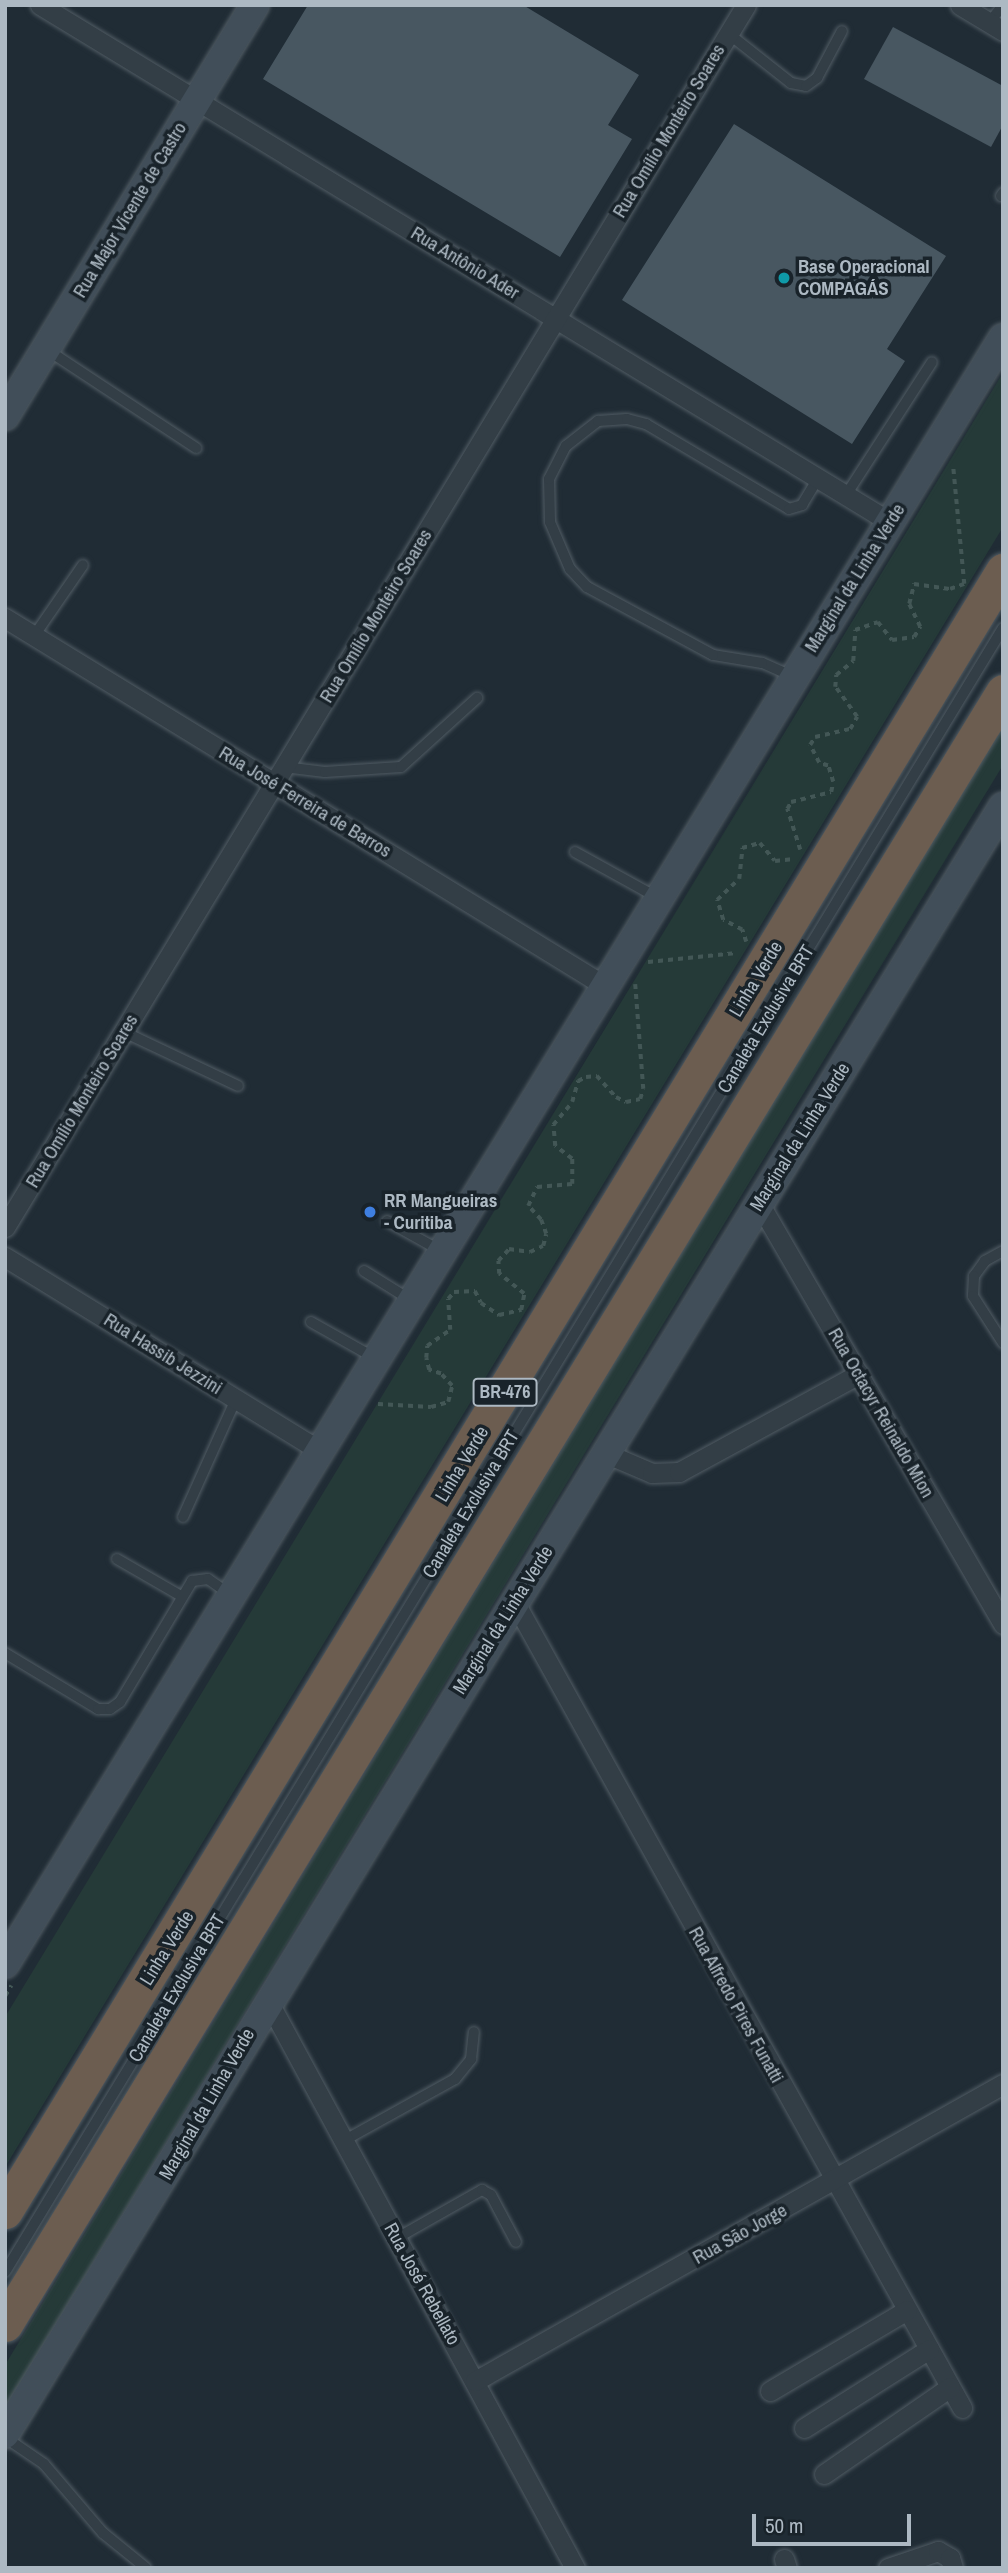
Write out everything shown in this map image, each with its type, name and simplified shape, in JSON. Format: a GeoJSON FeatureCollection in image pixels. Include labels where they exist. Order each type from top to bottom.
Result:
{"type":"FeatureCollection","features":[{"type":"Feature","properties":{"kind":"highway","name":"Linha Verde"},"geometry":{"type":"LineString","coordinates":[[5,2211],[1003,571]]}},
{"type":"Feature","properties":{"kind":"highway","name":"BR-476"},"geometry":{"type":"LineString","coordinates":[[5,2324],[1003,692]]}},
{"type":"Feature","properties":{"kind":"main road","name":"Rua Major Vicente de Castro"},"geometry":{"type":"LineString","coordinates":[[5,416],[255,5]]}},
{"type":"Feature","properties":{"kind":"main road","name":"Marginal da Linha Verde"},"geometry":{"type":"LineString","coordinates":[[6,1959],[1003,338]]}},
{"type":"Feature","properties":{"kind":"main road","name":"Marginal da Linha Verde"},"geometry":{"type":"LineString","coordinates":[[5,2436],[268,2001],[1003,807]]}},
{"type":"Feature","properties":{"kind":"street","name":"Rua Antônio Ader"},"geometry":{"type":"LineString","coordinates":[[40,5],[890,522]]}},
{"type":"Feature","properties":{"kind":"street","name":"Rua Omílio Monteiro Soares"},"geometry":{"type":"LineString","coordinates":[[5,1227],[746,5]]}},
{"type":"Feature","properties":{"kind":"street"},"geometry":{"type":"LineString","coordinates":[[960,5],[996,27]]}},
{"type":"Feature","properties":{"kind":"street","name":"Rua José Ferreira de Barros"},"geometry":{"type":"LineString","coordinates":[[5,618],[279,775],[605,986]]}},
{"type":"Feature","properties":{"kind":"street","name":"Rua Octacyr Reinaldo Mion"},"geometry":{"type":"LineString","coordinates":[[759,1203],[1003,1624]]}},
{"type":"Feature","properties":{"kind":"street","name":"Rua Hassib Jezzini"},"geometry":{"type":"LineString","coordinates":[[5,1257],[320,1451]]}},
{"type":"Feature","properties":{"kind":"street"},"geometry":{"type":"LineString","coordinates":[[605,1453],[652,1473],[679,1472],[859,1374]]}},
{"type":"Feature","properties":{"kind":"street","name":"Rua Alfredo Pires Funatti"},"geometry":{"type":"LineString","coordinates":[[514,1601],[833,2181],[962,2408]]}},
{"type":"Feature","properties":{"kind":"street","name":"Rua José Rebellato"},"geometry":{"type":"LineString","coordinates":[[268,2001],[575,2568]]}},
{"type":"Feature","properties":{"kind":"street","name":"Rua São Jorge"},"geometry":{"type":"LineString","coordinates":[[475,2381],[1003,2084]]}},
{"type":"Feature","properties":{"kind":"street"},"geometry":{"type":"LineString","coordinates":[[770,2391],[907,2310]]}},
{"type":"Feature","properties":{"kind":"street"},"geometry":{"type":"LineString","coordinates":[[804,2428],[929,2349]]}},
{"type":"Feature","properties":{"kind":"street"},"geometry":{"type":"LineString","coordinates":[[824,2474],[950,2388]]}},
{"type":"Feature","properties":{"kind":"street"},"geometry":{"type":"LineString","coordinates":[[888,2568],[938,2551],[950,2558],[953,2568]]}},
{"type":"Feature","properties":{"kind":"lane"},"geometry":{"type":"LineString","coordinates":[[996,27],[1003,5]]}},
{"type":"Feature","properties":{"kind":"lane"},"geometry":{"type":"LineString","coordinates":[[729,34],[791,83],[806,86],[817,78],[842,31]]}},
{"type":"Feature","properties":{"kind":"lane"},"geometry":{"type":"LineString","coordinates":[[46,349],[196,447]]}},
{"type":"Feature","properties":{"kind":"lane"},"geometry":{"type":"LineString","coordinates":[[846,495],[932,362]]}},
{"type":"Feature","properties":{"kind":"lane"},"geometry":{"type":"LineString","coordinates":[[794,678],[762,663],[713,655],[587,587],[570,569],[550,522],[549,480],[566,446],[598,421],[627,419],[646,424],[789,509],[802,505],[818,478]]}},
{"type":"Feature","properties":{"kind":"lane"},"geometry":{"type":"LineString","coordinates":[[34,636],[83,565]]}},
{"type":"Feature","properties":{"kind":"lane","name":"Canaleta Exclusiva BRT"},"geometry":{"type":"LineString","coordinates":[[5,2272],[1003,628]]}},
{"type":"Feature","properties":{"kind":"lane"},"geometry":{"type":"LineString","coordinates":[[279,775],[401,768],[477,698]]}},
{"type":"Feature","properties":{"kind":"lane"},"geometry":{"type":"LineString","coordinates":[[575,852],[659,898]]}},
{"type":"Feature","properties":{"kind":"lane"},"geometry":{"type":"LineString","coordinates":[[124,1032],[239,1086]]}},
{"type":"Feature","properties":{"kind":"lane"},"geometry":{"type":"LineString","coordinates":[[387,1221],[442,1252]]}},
{"type":"Feature","properties":{"kind":"lane"},"geometry":{"type":"LineString","coordinates":[[1003,1251],[985,1261],[974,1276],[973,1296],[1003,1343]]}},
{"type":"Feature","properties":{"kind":"lane"},"geometry":{"type":"LineString","coordinates":[[364,1271],[412,1301]]}},
{"type":"Feature","properties":{"kind":"lane"},"geometry":{"type":"LineString","coordinates":[[311,1322],[377,1359]]}},
{"type":"Feature","properties":{"kind":"lane"},"geometry":{"type":"LineString","coordinates":[[183,1517],[236,1399]]}},
{"type":"Feature","properties":{"kind":"lane"},"geometry":{"type":"LineString","coordinates":[[117,1559],[181,1596]]}},
{"type":"Feature","properties":{"kind":"lane"},"geometry":{"type":"LineString","coordinates":[[5,1653],[98,1709],[110,1709],[120,1702],[181,1596],[199,1578],[232,1595]]}},
{"type":"Feature","properties":{"kind":"lane"},"geometry":{"type":"LineString","coordinates":[[345,2140],[455,2080],[471,2059],[474,2032]]}},
{"type":"Feature","properties":{"kind":"lane"},"geometry":{"type":"LineString","coordinates":[[397,2238],[482,2190],[491,2195],[516,2242]]}},
{"type":"Feature","properties":{"kind":"lane"},"geometry":{"type":"LineString","coordinates":[[5,2436],[44,2464],[103,2533],[146,2568]]}},
{"type":"Feature","properties":{"kind":"path"},"geometry":{"type":"LineString","coordinates":[[636,964],[735,954],[746,942],[742,930],[723,920],[717,900],[739,880],[738,860],[742,848],[750,843],[760,843],[775,861],[794,859],[800,841],[788,821],[787,809],[792,802],[831,792],[828,766],[819,763],[810,745],[815,737],[850,729],[857,717],[835,687],[836,675],[853,661],[855,630],[878,622],[892,640],[914,637],[920,627],[909,604],[914,584],[923,582],[950,589],[964,584],[953,464]]}},
{"type":"Feature","properties":{"kind":"path"},"geometry":{"type":"LineString","coordinates":[[369,1402],[394,1408],[448,1402],[452,1386],[441,1374],[429,1370],[426,1358],[427,1346],[450,1329],[448,1299],[454,1292],[475,1291],[481,1303],[499,1315],[521,1310],[524,1294],[499,1274],[498,1261],[509,1249],[530,1252],[544,1246],[546,1234],[541,1220],[528,1206],[537,1187],[572,1184],[572,1159],[555,1146],[553,1125],[572,1102],[578,1082],[586,1077],[597,1076],[616,1097],[626,1102],[640,1099],[643,1089],[634,1009],[635,975]]}},
{"type":"Feature","properties":{"kind":"green space"},"geometry":{"type":"Polygon","coordinates":[[[1003,373],[1003,527],[5,2167],[5,2017],[1003,373]]]}},
{"type":"Feature","properties":{"kind":"green space"},"geometry":{"type":"Polygon","coordinates":[[[1003,724],[1003,765],[5,2407],[5,2365],[1003,724]]]}},
{"type":"Feature","properties":{"kind":"building"},"geometry":{"type":"Polygon","coordinates":[[[308,5],[523,5],[639,75],[608,125],[632,139],[560,257],[263,79],[308,5]]]}},
{"type":"Feature","properties":{"kind":"building"},"geometry":{"type":"Polygon","coordinates":[[[893,27],[1003,86],[1003,125],[991,147],[864,79],[893,27]]]}},
{"type":"Feature","properties":{"kind":"building","name":"Base Operacional COMPAGÁS"},"geometry":{"type":"Polygon","coordinates":[[[734,124],[946,256],[887,349],[905,361],[852,444],[622,300],[734,124]]]}},
{"type":"Feature","properties":{"kind":"place","name":"Base Operacional COMPAGÁS"},"geometry":{"type":"Point","coordinates":[784,278]}},
{"type":"Feature","properties":{"kind":"place","name":"RR Mangueiras - Curitiba"},"geometry":{"type":"Point","coordinates":[370,1212]}}]}
